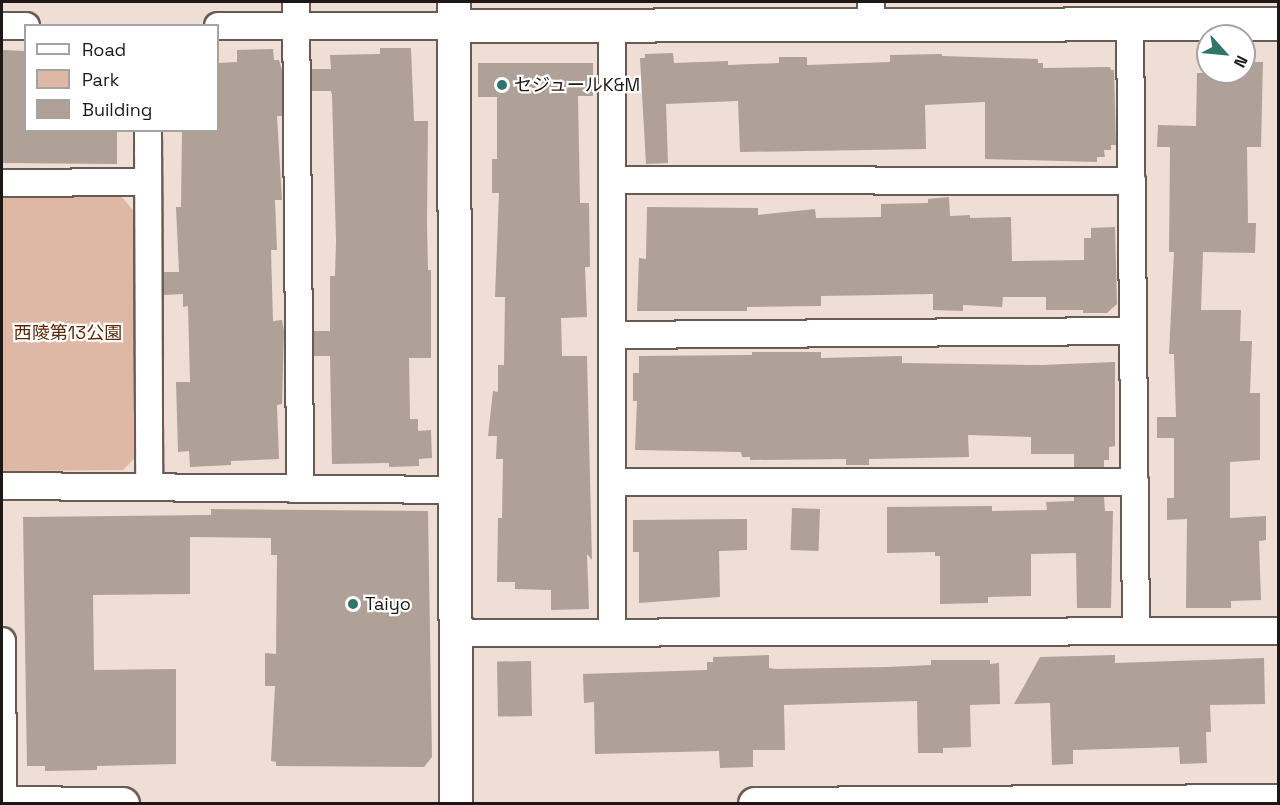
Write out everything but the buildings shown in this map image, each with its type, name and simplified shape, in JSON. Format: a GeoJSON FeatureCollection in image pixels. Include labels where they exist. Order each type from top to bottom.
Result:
{"type":"FeatureCollection","features":[{"type":"Feature","properties":{"kind":"street"},"geometry":{"type":"LineString","coordinates":[[296,14],[300,488]]}},
{"type":"Feature","properties":{"kind":"street"},"geometry":{"type":"LineString","coordinates":[[219,26],[296,14],[454,14],[612,26],[871,14],[1130,26],[1278,24]]}},
{"type":"Feature","properties":{"kind":"street"},"geometry":{"type":"LineString","coordinates":[[454,14],[456,804]]}},
{"type":"Feature","properties":{"kind":"street"},"geometry":{"type":"LineString","coordinates":[[2,26],[24,26]]}},
{"type":"Feature","properties":{"kind":"street"},"geometry":{"type":"LineString","coordinates":[[612,26],[612,633]]}},
{"type":"Feature","properties":{"kind":"street"},"geometry":{"type":"LineString","coordinates":[[1130,26],[1136,631]]}},
{"type":"Feature","properties":{"kind":"street"},"geometry":{"type":"LineString","coordinates":[[148,132],[149,487]]}},
{"type":"Feature","properties":{"kind":"street"},"geometry":{"type":"LineString","coordinates":[[612,180],[1132,181]]}},
{"type":"Feature","properties":{"kind":"street"},"geometry":{"type":"LineString","coordinates":[[2,183],[148,182]]}},
{"type":"Feature","properties":{"kind":"street"},"geometry":{"type":"LineString","coordinates":[[612,335],[1133,332]]}},
{"type":"Feature","properties":{"kind":"street"},"geometry":{"type":"LineString","coordinates":[[612,482],[1135,482]]}},
{"type":"Feature","properties":{"kind":"street"},"geometry":{"type":"LineString","coordinates":[[2,486],[455,490]]}},
{"type":"Feature","properties":{"kind":"street"},"geometry":{"type":"LineString","coordinates":[[455,633],[1278,632]]}},
{"type":"Feature","properties":{"kind":"street"},"geometry":{"type":"LineString","coordinates":[[2,641],[2,803],[123,804]]}},
{"type":"Feature","properties":{"kind":"street"},"geometry":{"type":"LineString","coordinates":[[755,804],[1278,801]]}},
{"type":"Feature","properties":{"kind":"green space","name":"西陵第13公園"},"geometry":{"type":"Polygon","coordinates":[[[121,196],[133,210],[137,456],[123,470],[2,471],[2,197],[121,196]]]}},
{"type":"Feature","properties":{"kind":"place","name":"セジュールK&M"},"geometry":{"type":"Point","coordinates":[502,85]}},
{"type":"Feature","properties":{"kind":"place","name":"Taiyo"},"geometry":{"type":"Point","coordinates":[353,604]}}]}
